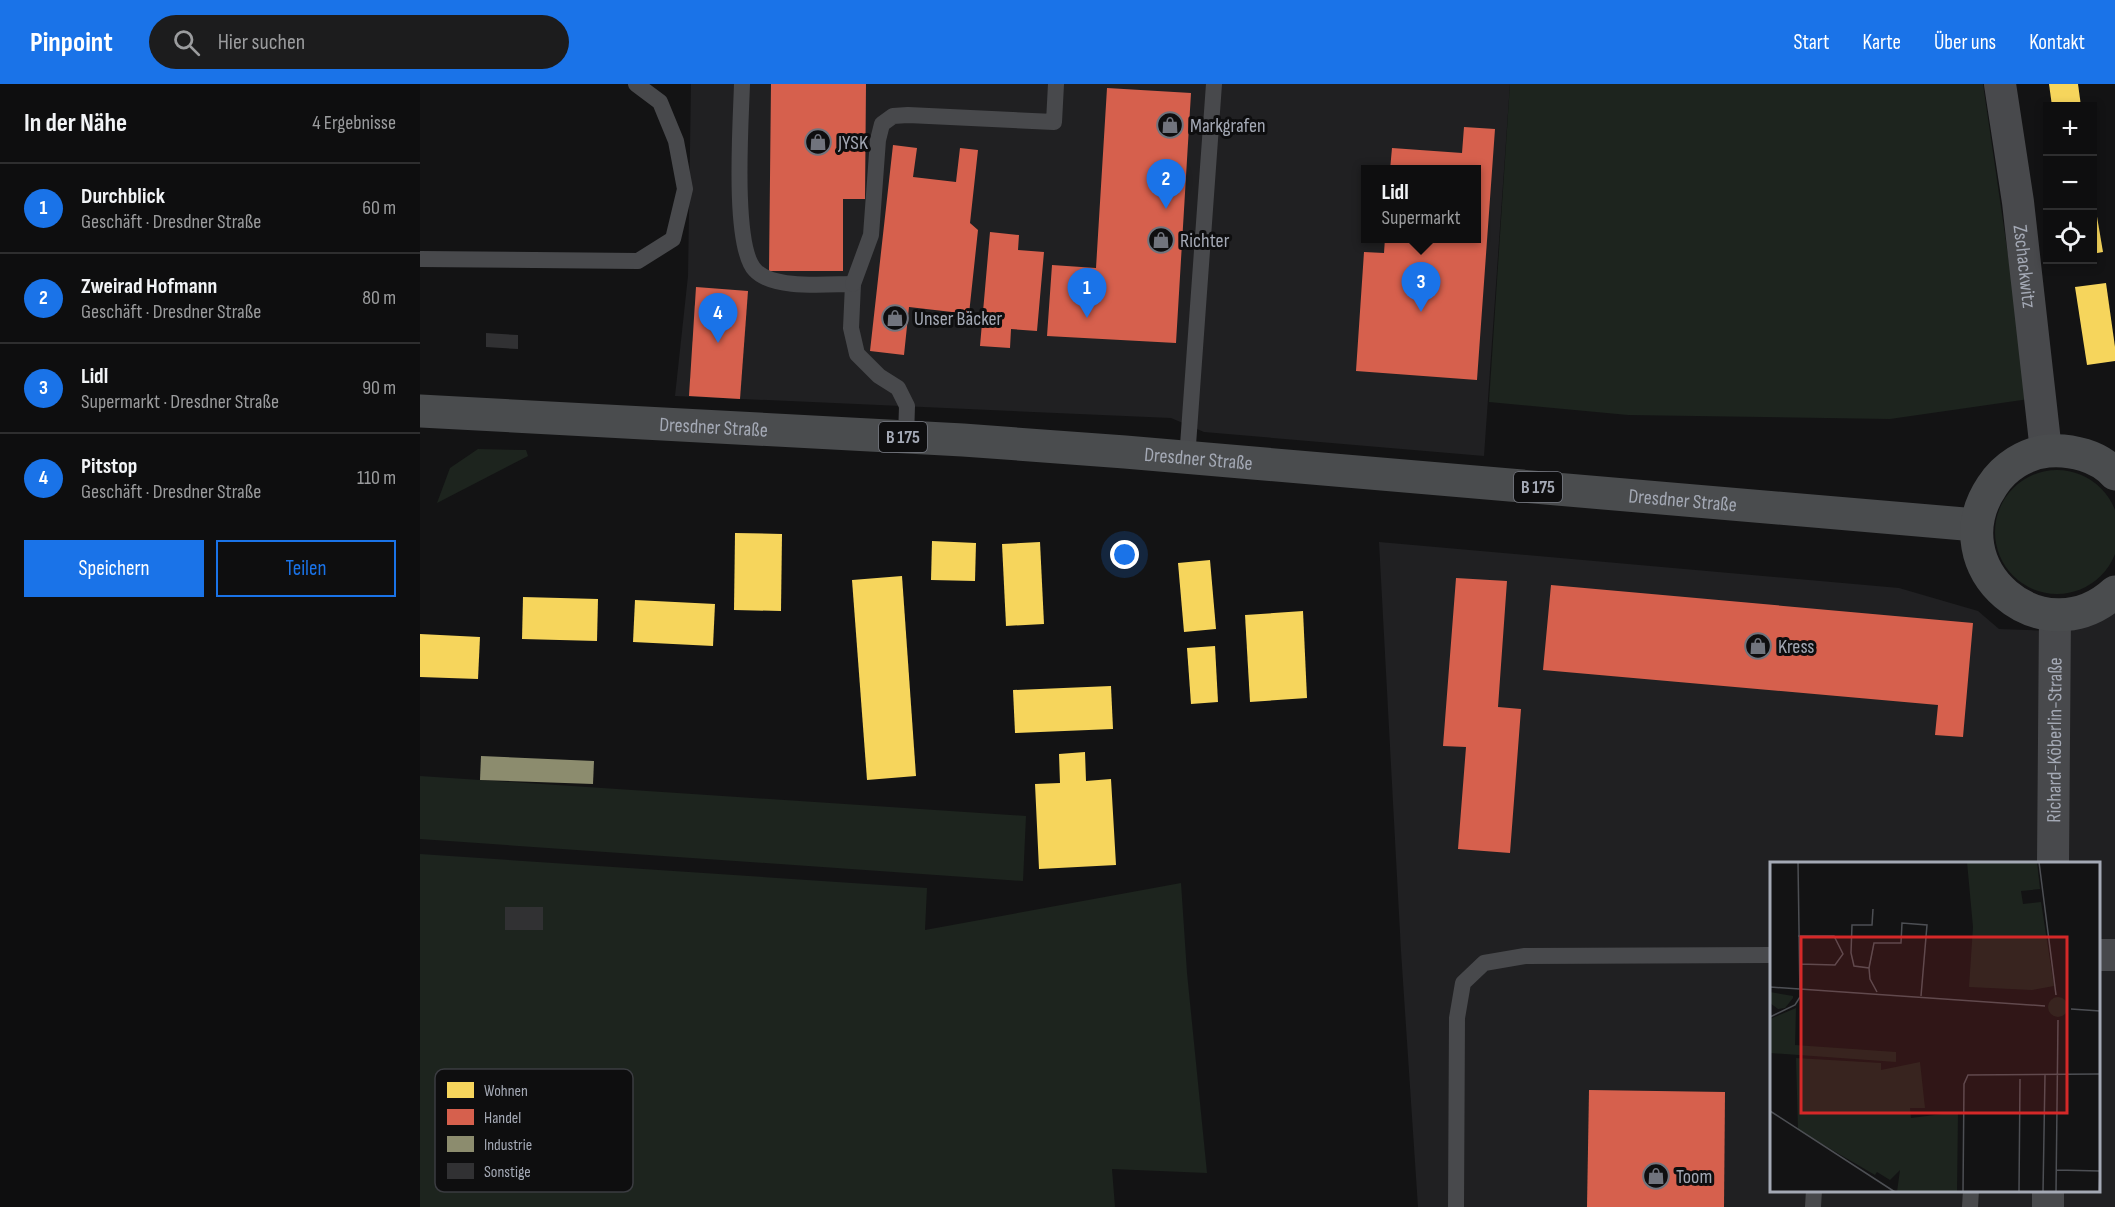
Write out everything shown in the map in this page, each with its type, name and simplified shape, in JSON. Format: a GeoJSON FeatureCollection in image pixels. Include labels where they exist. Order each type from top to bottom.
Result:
{"type":"FeatureCollection","features":[{"type":"Feature","properties":{"kind":"main road","name":"Dresdner Straße"},"geometry":{"type":"LineString","coordinates":[[420,411],[906,437],[1113,451],[1976,525]]}},
{"type":"Feature","properties":{"kind":"main road"},"geometry":{"type":"LineString","coordinates":[[2115,474],[2091,457],[2068,451],[2046,451],[2018,460],[1997,477],[1983,499],[1976,525],[1978,551],[1987,574],[2004,595],[2028,609],[2055,615],[2076,613],[2094,606],[2115,592]]}},
{"type":"Feature","properties":{"kind":"street","name":"Zschackwitz"},"geometry":{"type":"LineString","coordinates":[[2000,84],[2018,202],[2046,451]]}},
{"type":"Feature","properties":{"kind":"street","name":"Richard-Köberlin-Straße"},"geometry":{"type":"LineString","coordinates":[[2054,862],[2055,615]]}},
{"type":"Feature","properties":{"kind":"street"},"geometry":{"type":"LineString","coordinates":[[2100,955],[2115,956]]}},
{"type":"Feature","properties":{"kind":"lane"},"geometry":{"type":"LineString","coordinates":[[420,258],[638,261],[673,239],[685,189],[676,141],[660,102],[636,84]]}},
{"type":"Feature","properties":{"kind":"lane"},"geometry":{"type":"LineString","coordinates":[[742,84],[739,185],[745,252],[755,271],[771,279],[793,284],[853,284]]}},
{"type":"Feature","properties":{"kind":"lane"},"geometry":{"type":"LineString","coordinates":[[906,437],[907,406],[898,388],[879,376],[856,354],[851,328],[853,284],[871,236],[878,140],[882,124],[893,116],[908,115],[1054,122],[1056,84]]}},
{"type":"Feature","properties":{"kind":"lane"},"geometry":{"type":"LineString","coordinates":[[1187,459],[1214,84]]}},
{"type":"Feature","properties":{"kind":"lane"},"geometry":{"type":"LineString","coordinates":[[1456,1207],[1457,1018],[1463,983],[1485,963],[1525,956],[1770,955]]}},
{"type":"Feature","properties":{"kind":"lane"},"geometry":{"type":"LineString","coordinates":[[1813,1207],[1814,1192]]}},
{"type":"Feature","properties":{"kind":"lane"},"geometry":{"type":"LineString","coordinates":[[1970,1207],[1971,1192]]}},
{"type":"Feature","properties":{"kind":"shaded area"},"geometry":{"type":"Polygon","coordinates":[[[691,84],[1510,84],[1484,456],[1204,432],[1171,418],[675,396],[688,276],[691,84]]]}},
{"type":"Feature","properties":{"kind":"shaded area"},"geometry":{"type":"Polygon","coordinates":[[[1510,84],[1983,84],[2029,399],[1890,419],[1628,415],[1489,402],[1510,84]]]}},
{"type":"Feature","properties":{"kind":"shaded area"},"geometry":{"type":"Polygon","coordinates":[[[478,449],[526,450],[528,456],[437,503],[450,468],[478,449]]]}},
{"type":"Feature","properties":{"kind":"shaded area"},"geometry":{"type":"Polygon","coordinates":[[[2045,471],[2069,471],[2092,480],[2109,497],[2114,508],[2116,550],[2109,567],[2092,584],[2069,593],[2045,593],[2022,584],[2005,567],[1996,544],[1996,520],[2005,497],[2022,480],[2045,471]]]}},
{"type":"Feature","properties":{"kind":"shaded area"},"geometry":{"type":"Polygon","coordinates":[[[1379,542],[1899,588],[1978,611],[1999,629],[2050,631],[2115,611],[2115,1207],[1418,1207],[1401,951],[1379,542]]]}},
{"type":"Feature","properties":{"kind":"shaded area"},"geometry":{"type":"Polygon","coordinates":[[[420,776],[1026,816],[1023,881],[420,839],[420,776]]]}},
{"type":"Feature","properties":{"kind":"shaded area"},"geometry":{"type":"Polygon","coordinates":[[[420,854],[927,888],[925,930],[1181,883],[1187,973],[1207,1173],[1112,1169],[1115,1207],[420,1207],[420,854]]]}},
{"type":"Feature","properties":{"kind":"building: Wohnen"},"geometry":{"type":"Polygon","coordinates":[[[2049,84],[2078,84],[2080,102],[2051,102],[2049,84]]]}},
{"type":"Feature","properties":{"kind":"building: Wohnen"},"geometry":{"type":"Polygon","coordinates":[[[2097,217],[2103,252],[2097,253],[2097,217]]]}},
{"type":"Feature","properties":{"kind":"building: Wohnen"},"geometry":{"type":"Polygon","coordinates":[[[2106,283],[2115,361],[2087,365],[2075,287],[2106,283]]]}},
{"type":"Feature","properties":{"kind":"building: Wohnen"},"geometry":{"type":"Polygon","coordinates":[[[735,533],[782,534],[781,611],[734,610],[735,533]]]}},
{"type":"Feature","properties":{"kind":"building: Wohnen"},"geometry":{"type":"Polygon","coordinates":[[[932,541],[976,543],[975,581],[931,580],[932,541]]]}},
{"type":"Feature","properties":{"kind":"building: Wohnen"},"geometry":{"type":"Polygon","coordinates":[[[1040,542],[1044,624],[1006,626],[1002,544],[1040,542]]]}},
{"type":"Feature","properties":{"kind":"building: Wohnen"},"geometry":{"type":"Polygon","coordinates":[[[1210,560],[1216,629],[1184,632],[1178,563],[1210,560]]]}},
{"type":"Feature","properties":{"kind":"building: Wohnen"},"geometry":{"type":"Polygon","coordinates":[[[902,576],[916,776],[867,780],[852,580],[902,576]]]}},
{"type":"Feature","properties":{"kind":"building: Wohnen"},"geometry":{"type":"Polygon","coordinates":[[[523,597],[598,599],[597,641],[522,639],[523,597]]]}},
{"type":"Feature","properties":{"kind":"building: Wohnen"},"geometry":{"type":"Polygon","coordinates":[[[635,600],[715,604],[713,646],[633,642],[635,600]]]}},
{"type":"Feature","properties":{"kind":"building: Wohnen"},"geometry":{"type":"Polygon","coordinates":[[[1303,611],[1307,698],[1250,702],[1245,615],[1303,611]]]}},
{"type":"Feature","properties":{"kind":"building: Wohnen"},"geometry":{"type":"Polygon","coordinates":[[[420,634],[480,637],[478,679],[420,677],[420,634]]]}},
{"type":"Feature","properties":{"kind":"building: Wohnen"},"geometry":{"type":"Polygon","coordinates":[[[1215,646],[1218,702],[1191,704],[1187,648],[1215,646]]]}},
{"type":"Feature","properties":{"kind":"building: Wohnen"},"geometry":{"type":"Polygon","coordinates":[[[1111,686],[1113,729],[1015,733],[1013,690],[1111,686]]]}},
{"type":"Feature","properties":{"kind":"building: Wohnen"},"geometry":{"type":"Polygon","coordinates":[[[1085,752],[1086,781],[1111,779],[1116,865],[1039,869],[1035,784],[1060,783],[1059,754],[1085,752]]]}},
{"type":"Feature","properties":{"kind":"building: Handel","name":"JYSK"},"geometry":{"type":"Polygon","coordinates":[[[771,84],[866,84],[865,199],[843,199],[843,271],[769,271],[771,84]]]}},
{"type":"Feature","properties":{"kind":"building: Handel"},"geometry":{"type":"Polygon","coordinates":[[[1107,88],[1191,93],[1176,343],[1047,336],[1052,265],[1096,268],[1107,88]]]}},
{"type":"Feature","properties":{"kind":"building: Handel"},"geometry":{"type":"Polygon","coordinates":[[[1464,127],[1495,129],[1477,380],[1356,371],[1364,252],[1384,253],[1385,243],[1481,243],[1481,165],[1390,165],[1392,148],[1462,153],[1464,127]]]}},
{"type":"Feature","properties":{"kind":"building: Handel"},"geometry":{"type":"Polygon","coordinates":[[[893,145],[917,148],[913,177],[956,182],[960,148],[978,150],[970,223],[978,230],[969,314],[909,307],[904,355],[870,351],[893,145]]]}},
{"type":"Feature","properties":{"kind":"building: Handel"},"geometry":{"type":"Polygon","coordinates":[[[990,232],[1019,235],[1018,250],[1044,252],[1037,331],[1011,329],[1010,348],[980,346],[990,232]]]}},
{"type":"Feature","properties":{"kind":"building: Handel"},"geometry":{"type":"Polygon","coordinates":[[[696,287],[748,291],[740,399],[689,396],[696,287]]]}},
{"type":"Feature","properties":{"kind":"building: Handel"},"geometry":{"type":"Polygon","coordinates":[[[1456,578],[1507,581],[1498,707],[1521,709],[1510,853],[1458,849],[1466,747],[1443,746],[1456,578]]]}},
{"type":"Feature","properties":{"kind":"building: Handel","name":"Kress"},"geometry":{"type":"Polygon","coordinates":[[[1551,585],[1973,623],[1963,737],[1935,735],[1938,705],[1543,670],[1551,585]]]}},
{"type":"Feature","properties":{"kind":"building: Handel","name":"Toom"},"geometry":{"type":"Polygon","coordinates":[[[1589,1090],[1725,1092],[1724,1207],[1587,1207],[1589,1090]]]}},
{"type":"Feature","properties":{"kind":"building: Industrie"},"geometry":{"type":"Polygon","coordinates":[[[481,756],[594,761],[593,784],[480,780],[481,756]]]}},
{"type":"Feature","properties":{"kind":"building: Sonstige"},"geometry":{"type":"Polygon","coordinates":[[[486,333],[518,335],[518,349],[486,347],[486,333]]]}},
{"type":"Feature","properties":{"kind":"building: Sonstige"},"geometry":{"type":"Polygon","coordinates":[[[505,907],[543,907],[543,930],[505,930],[505,907]]]}},
{"type":"Feature","properties":{"kind":"place","name":"Markgrafen"},"geometry":{"type":"Point","coordinates":[1170,125]}},
{"type":"Feature","properties":{"kind":"place","name":"JYSK"},"geometry":{"type":"Point","coordinates":[818,142]}},
{"type":"Feature","properties":{"kind":"place","name":"Zweirad Hofmann"},"geometry":{"type":"Point","coordinates":[1166,209]}},
{"type":"Feature","properties":{"kind":"place","name":"Richter"},"geometry":{"type":"Point","coordinates":[1161,240]}},
{"type":"Feature","properties":{"kind":"place","name":"Lidl"},"geometry":{"type":"Point","coordinates":[1421,312]}},
{"type":"Feature","properties":{"kind":"place","name":"Unser Bäcker"},"geometry":{"type":"Point","coordinates":[895,318]}},
{"type":"Feature","properties":{"kind":"place","name":"Durchblick"},"geometry":{"type":"Point","coordinates":[1087,318]}},
{"type":"Feature","properties":{"kind":"place","name":"Pitstop"},"geometry":{"type":"Point","coordinates":[718,343]}},
{"type":"Feature","properties":{"kind":"place","name":"Kress"},"geometry":{"type":"Point","coordinates":[1758,646]}},
{"type":"Feature","properties":{"kind":"place","name":"Toom"},"geometry":{"type":"Point","coordinates":[1656,1176]}}]}
